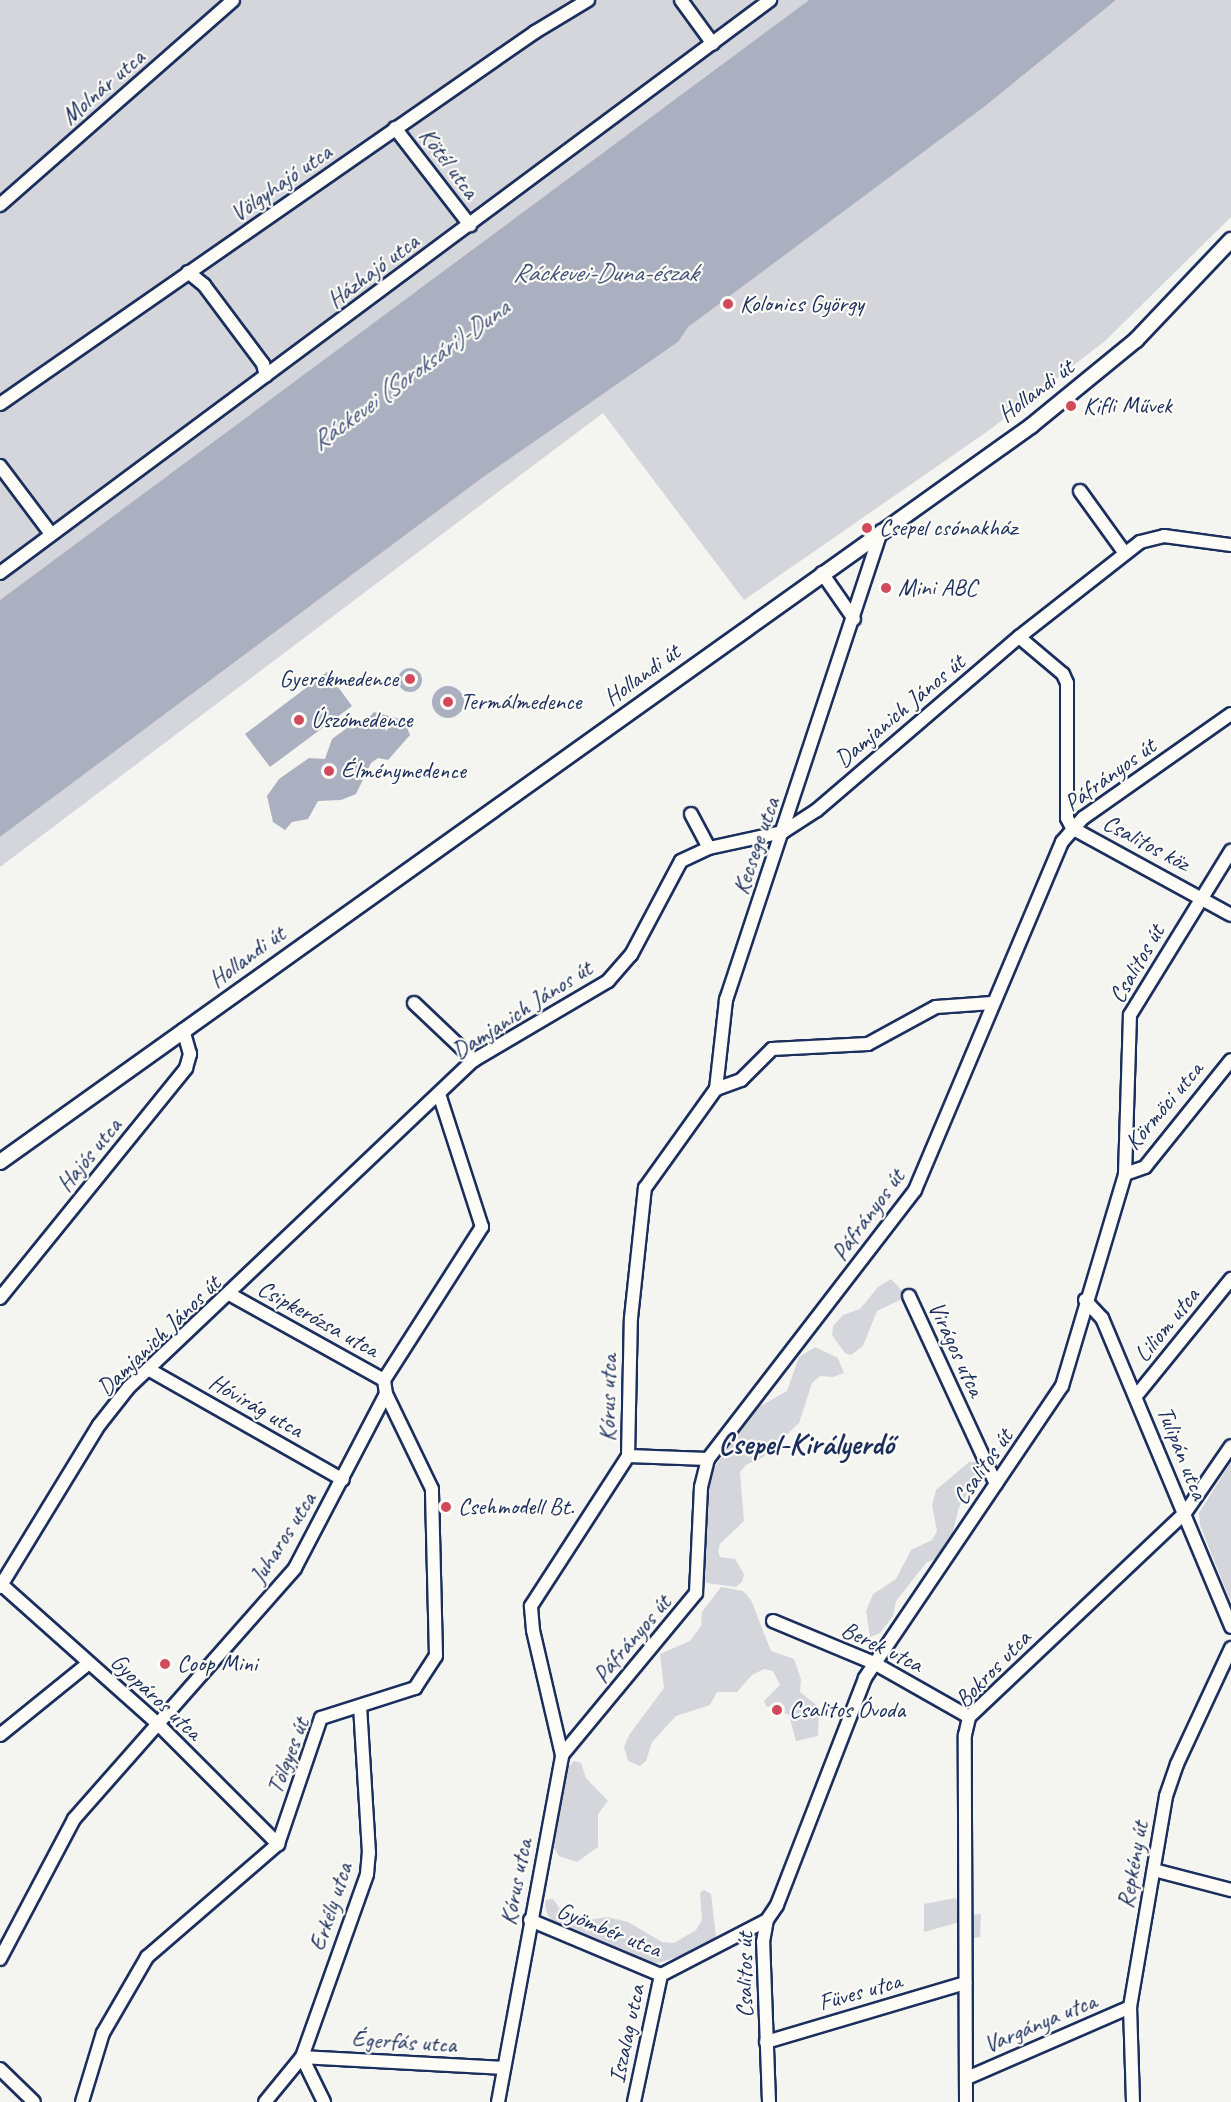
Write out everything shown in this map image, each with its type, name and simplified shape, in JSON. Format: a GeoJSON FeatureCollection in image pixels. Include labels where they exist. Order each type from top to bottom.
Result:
{"type":"FeatureCollection","features":[{"type":"Feature","properties":{"kind":"street","name":"Molnár utca"},"geometry":{"type":"LineString","coordinates":[[0,205],[233,0]]}},
{"type":"Feature","properties":{"kind":"street","name":"Völgyhajó utca"},"geometry":{"type":"LineString","coordinates":[[0,404],[395,128],[588,0]]}},
{"type":"Feature","properties":{"kind":"street"},"geometry":{"type":"LineString","coordinates":[[681,0],[713,44]]}},
{"type":"Feature","properties":{"kind":"street","name":"Házhajó utca"},"geometry":{"type":"LineString","coordinates":[[0,573],[770,0]]}},
{"type":"Feature","properties":{"kind":"street","name":"Kötél utca"},"geometry":{"type":"LineString","coordinates":[[395,128],[470,225]]}},
{"type":"Feature","properties":{"kind":"street","name":"Hollandi út"},"geometry":{"type":"LineString","coordinates":[[0,1162],[1079,389],[1178,299],[1231,240]]}},
{"type":"Feature","properties":{"kind":"street"},"geometry":{"type":"LineString","coordinates":[[188,272],[204,285],[262,364],[266,376]]}},
{"type":"Feature","properties":{"kind":"street"},"geometry":{"type":"LineString","coordinates":[[2,473],[51,534]]}},
{"type":"Feature","properties":{"kind":"street"},"geometry":{"type":"LineString","coordinates":[[1080,491],[1124,552]]}},
{"type":"Feature","properties":{"kind":"street","name":"Kecsege utca"},"geometry":{"type":"LineString","coordinates":[[716,1089],[726,1000],[882,530]]}},
{"type":"Feature","properties":{"kind":"street","name":"Damjanich János út"},"geometry":{"type":"LineString","coordinates":[[1,1586],[99,1425],[148,1369],[231,1295],[474,1060],[608,981],[631,955],[681,861],[709,848],[783,832],[817,810],[1019,637],[1124,552],[1140,542],[1164,536],[1231,545]]}},
{"type":"Feature","properties":{"kind":"street"},"geometry":{"type":"LineString","coordinates":[[822,573],[854,619]]}},
{"type":"Feature","properties":{"kind":"street"},"geometry":{"type":"LineString","coordinates":[[1019,637],[1063,674],[1067,683],[1066,819],[1072,828]]}},
{"type":"Feature","properties":{"kind":"street","name":"Páfrányos út"},"geometry":{"type":"LineString","coordinates":[[562,1755],[696,1593],[700,1487],[708,1459],[915,1190],[992,1003],[1062,842],[1072,828],[1231,714]]}},
{"type":"Feature","properties":{"kind":"street"},"geometry":{"type":"LineString","coordinates":[[691,814],[709,848]]}},
{"type":"Feature","properties":{"kind":"street","name":"Csalitos köz"},"geometry":{"type":"LineString","coordinates":[[1072,828],[1231,915]]}},
{"type":"Feature","properties":{"kind":"street","name":"Csalitos út"},"geometry":{"type":"LineString","coordinates":[[769,2102],[764,1942],[767,1920],[777,1905],[854,1701],[874,1663],[1062,1386],[1085,1300],[1125,1174],[1130,1015],[1231,851]]}},
{"type":"Feature","properties":{"kind":"street"},"geometry":{"type":"LineString","coordinates":[[414,1003],[474,1060]]}},
{"type":"Feature","properties":{"kind":"street"},"geometry":{"type":"LineString","coordinates":[[716,1089],[741,1080],[772,1049],[868,1044],[936,1007],[992,1003]]}},
{"type":"Feature","properties":{"kind":"street","name":"Hajós utca"},"geometry":{"type":"LineString","coordinates":[[0,1298],[186,1068],[190,1054],[183,1030]]}},
{"type":"Feature","properties":{"kind":"street","name":"Körmöci utca"},"geometry":{"type":"LineString","coordinates":[[1125,1174],[1145,1167],[1231,1060]]}},
{"type":"Feature","properties":{"kind":"street","name":"Kórus utca"},"geometry":{"type":"LineString","coordinates":[[498,2102],[562,1755],[533,1630],[531,1606],[628,1456],[631,1318],[645,1188],[716,1089]]}},
{"type":"Feature","properties":{"kind":"street"},"geometry":{"type":"LineString","coordinates":[[386,1394],[384,1380],[482,1227],[439,1094]]}},
{"type":"Feature","properties":{"kind":"street","name":"Liliom utca"},"geometry":{"type":"LineString","coordinates":[[1136,1396],[1231,1280]]}},
{"type":"Feature","properties":{"kind":"street","name":"Csipkerózsa utca"},"geometry":{"type":"LineString","coordinates":[[231,1295],[384,1380]]}},
{"type":"Feature","properties":{"kind":"street","name":"Virágos utca"},"geometry":{"type":"LineString","coordinates":[[909,1296],[996,1484]]}},
{"type":"Feature","properties":{"kind":"street","name":"Tulipán utca"},"geometry":{"type":"LineString","coordinates":[[1085,1300],[1102,1318],[1231,1627]]}},
{"type":"Feature","properties":{"kind":"street","name":"Hóvirág utca"},"geometry":{"type":"LineString","coordinates":[[148,1369],[343,1479]]}},
{"type":"Feature","properties":{"kind":"street","name":"Juharos utca"},"geometry":{"type":"LineString","coordinates":[[0,1959],[74,1819],[279,1590],[307,1549],[386,1394]]}},
{"type":"Feature","properties":{"kind":"street","name":"Tölgyes út"},"geometry":{"type":"LineString","coordinates":[[278,1844],[321,1718],[415,1688],[436,1656],[432,1489],[386,1394]]}},
{"type":"Feature","properties":{"kind":"street","name":"Bokros utca"},"geometry":{"type":"LineString","coordinates":[[966,2102],[965,1735],[969,1717],[1185,1513],[1231,1446]]}},
{"type":"Feature","properties":{"kind":"street"},"geometry":{"type":"LineString","coordinates":[[628,1456],[708,1459]]}},
{"type":"Feature","properties":{"kind":"street","name":"Gyopáros utca"},"geometry":{"type":"LineString","coordinates":[[1,1586],[158,1724],[278,1844]]}},
{"type":"Feature","properties":{"kind":"street","name":"Berek utca"},"geometry":{"type":"LineString","coordinates":[[773,1621],[874,1663],[969,1717]]}},
{"type":"Feature","properties":{"kind":"street","name":"Repkény út"},"geometry":{"type":"LineString","coordinates":[[1133,2102],[1130,2007],[1171,1777],[1231,1648]]}},
{"type":"Feature","properties":{"kind":"street"},"geometry":{"type":"LineString","coordinates":[[0,1735],[88,1663]]}},
{"type":"Feature","properties":{"kind":"street","name":"Erkély utca"},"geometry":{"type":"LineString","coordinates":[[265,2102],[302,2057],[367,1874],[360,1707]]}},
{"type":"Feature","properties":{"kind":"street"},"geometry":{"type":"LineString","coordinates":[[82,2102],[103,2033],[147,1958],[278,1844]]}},
{"type":"Feature","properties":{"kind":"street"},"geometry":{"type":"LineString","coordinates":[[1154,1870],[1231,1890]]}},
{"type":"Feature","properties":{"kind":"street","name":"Gyömbér utca"},"geometry":{"type":"LineString","coordinates":[[530,1920],[661,1975],[767,1920]]}},
{"type":"Feature","properties":{"kind":"street","name":"Iszalag utca"},"geometry":{"type":"LineString","coordinates":[[634,2102],[661,1975]]}},
{"type":"Feature","properties":{"kind":"street","name":"Füves utca"},"geometry":{"type":"LineString","coordinates":[[766,2042],[965,1983]]}},
{"type":"Feature","properties":{"kind":"street","name":"Vargánya utca"},"geometry":{"type":"LineString","coordinates":[[967,2078],[1130,2007]]}},
{"type":"Feature","properties":{"kind":"street"},"geometry":{"type":"LineString","coordinates":[[302,2057],[324,2102]]}},
{"type":"Feature","properties":{"kind":"street","name":"Égerfás utca"},"geometry":{"type":"LineString","coordinates":[[302,2057],[504,2068]]}},
{"type":"Feature","properties":{"kind":"street"},"geometry":{"type":"LineString","coordinates":[[0,2069],[34,2102]]}},
{"type":"Feature","properties":{"kind":"shaded area"},"geometry":{"type":"Polygon","coordinates":[[[0,0],[809,0],[0,600],[0,0]]]}},
{"type":"Feature","properties":{"kind":"shaded area"},"geometry":{"type":"Polygon","coordinates":[[[1116,0],[1231,0],[1231,217],[1105,341],[988,431],[744,600],[603,413],[0,867],[0,837],[482,478],[678,342],[687,327],[984,107],[1116,0]]]}},
{"type":"Feature","properties":{"kind":"shaded area"},"geometry":{"type":"Polygon","coordinates":[[[891,1279],[904,1293],[900,1300],[877,1311],[863,1346],[851,1355],[845,1353],[832,1335],[833,1326],[843,1315],[860,1309],[878,1287],[891,1279]]]}},
{"type":"Feature","properties":{"kind":"shaded area"},"geometry":{"type":"Polygon","coordinates":[[[815,1347],[838,1358],[844,1373],[833,1377],[820,1376],[812,1383],[799,1423],[763,1457],[746,1465],[740,1472],[744,1521],[720,1544],[718,1551],[720,1557],[735,1559],[744,1574],[742,1582],[736,1587],[707,1583],[703,1577],[702,1518],[711,1472],[757,1408],[787,1391],[799,1357],[815,1347]]]}},
{"type":"Feature","properties":{"kind":"shaded area"},"geometry":{"type":"Polygon","coordinates":[[[969,1462],[977,1462],[980,1475],[959,1507],[950,1543],[939,1557],[926,1563],[896,1601],[893,1616],[880,1633],[870,1637],[866,1611],[873,1594],[896,1579],[911,1550],[932,1540],[937,1531],[932,1505],[936,1490],[969,1462]]]}},
{"type":"Feature","properties":{"kind":"shaded area"},"geometry":{"type":"Polygon","coordinates":[[[1231,1462],[1231,1603],[1200,1525],[1199,1513],[1231,1462]]]}},
{"type":"Feature","properties":{"kind":"shaded area"},"geometry":{"type":"Polygon","coordinates":[[[721,1587],[743,1591],[751,1600],[771,1651],[794,1659],[801,1679],[800,1692],[819,1707],[818,1736],[796,1741],[789,1715],[766,1706],[764,1701],[780,1685],[773,1671],[764,1669],[752,1675],[737,1692],[717,1692],[710,1705],[676,1716],[652,1742],[646,1761],[640,1766],[628,1761],[624,1747],[629,1735],[664,1688],[660,1654],[690,1641],[701,1626],[702,1612],[721,1587]]]}},
{"type":"Feature","properties":{"kind":"shaded area"},"geometry":{"type":"Polygon","coordinates":[[[574,1761],[581,1763],[586,1778],[608,1801],[598,1814],[598,1847],[577,1862],[559,1856],[554,1848],[566,1770],[574,1761]]]}},
{"type":"Feature","properties":{"kind":"shaded area"},"geometry":{"type":"Polygon","coordinates":[[[704,1890],[711,1894],[716,1937],[704,1949],[658,1963],[641,1964],[560,1928],[548,1916],[545,1906],[546,1900],[553,1899],[563,1913],[582,1921],[607,1917],[628,1922],[662,1942],[674,1943],[696,1930],[702,1920],[700,1893],[704,1890]]]}},
{"type":"Feature","properties":{"kind":"shaded area"},"geometry":{"type":"Polygon","coordinates":[[[955,1898],[971,1915],[981,1914],[980,1937],[973,1938],[956,1923],[924,1932],[924,1904],[955,1898]]]}},
{"type":"Feature","properties":{"kind":"water","name":"Ráckevei-Duna-észak"},"geometry":{"type":"Polygon","coordinates":[[[809,0],[1116,0],[984,107],[688,327],[678,342],[482,478],[0,837],[0,600],[809,0]]]}},
{"type":"Feature","properties":{"kind":"water","name":"Gyerekmedence"},"geometry":{"type":"Polygon","coordinates":[[[410,668],[415,669],[421,675],[421,685],[415,691],[410,692],[405,691],[399,685],[398,680],[399,675],[405,669],[410,668]]]}},
{"type":"Feature","properties":{"kind":"water","name":"Úszómedence"},"geometry":{"type":"Polygon","coordinates":[[[327,672],[352,706],[270,767],[245,734],[327,672]]]}},
{"type":"Feature","properties":{"kind":"water","name":"Termálmedence"},"geometry":{"type":"Polygon","coordinates":[[[448,686],[459,691],[464,702],[459,713],[448,718],[437,713],[432,702],[437,691],[448,686]]]}},
{"type":"Feature","properties":{"kind":"water","name":"Élménymedence"},"geometry":{"type":"Polygon","coordinates":[[[374,712],[404,720],[410,735],[388,760],[378,758],[371,763],[356,794],[341,800],[318,801],[308,819],[292,822],[285,830],[273,822],[267,796],[279,779],[309,758],[325,759],[332,739],[358,720],[365,722],[374,712]]]}},
{"type":"Feature","properties":{"kind":"place","name":"Kolonics György"},"geometry":{"type":"Point","coordinates":[728,304]}},
{"type":"Feature","properties":{"kind":"place","name":"Kifli Művek"},"geometry":{"type":"Point","coordinates":[1071,406]}},
{"type":"Feature","properties":{"kind":"place","name":"Csepel csónakház"},"geometry":{"type":"Point","coordinates":[867,528]}},
{"type":"Feature","properties":{"kind":"place","name":"Mini ABC"},"geometry":{"type":"Point","coordinates":[886,588]}},
{"type":"Feature","properties":{"kind":"place","name":"Gyerekmedence"},"geometry":{"type":"Point","coordinates":[410,679]}},
{"type":"Feature","properties":{"kind":"place","name":"Termálmedence"},"geometry":{"type":"Point","coordinates":[448,702]}},
{"type":"Feature","properties":{"kind":"place","name":"Úszómedence"},"geometry":{"type":"Point","coordinates":[299,720]}},
{"type":"Feature","properties":{"kind":"place","name":"Élménymedence"},"geometry":{"type":"Point","coordinates":[329,771]}},
{"type":"Feature","properties":{"kind":"place","name":"Csehmodell Bt."},"geometry":{"type":"Point","coordinates":[446,1507]}},
{"type":"Feature","properties":{"kind":"place","name":"Coop Mini"},"geometry":{"type":"Point","coordinates":[165,1664]}},
{"type":"Feature","properties":{"kind":"place","name":"Csalitos Óvoda"},"geometry":{"type":"Point","coordinates":[777,1710]}},
{"type":"Feature","properties":{"kind":"district","name":"Csepel-Királyerdő"},"geometry":{"type":"Point","coordinates":[806,1444]}},
{"type":"Feature","properties":{"kind":"water label","name":"Ráckevei (Soroksári)-Duna"},"geometry":{"type":"Point","coordinates":[410,375]}}]}
